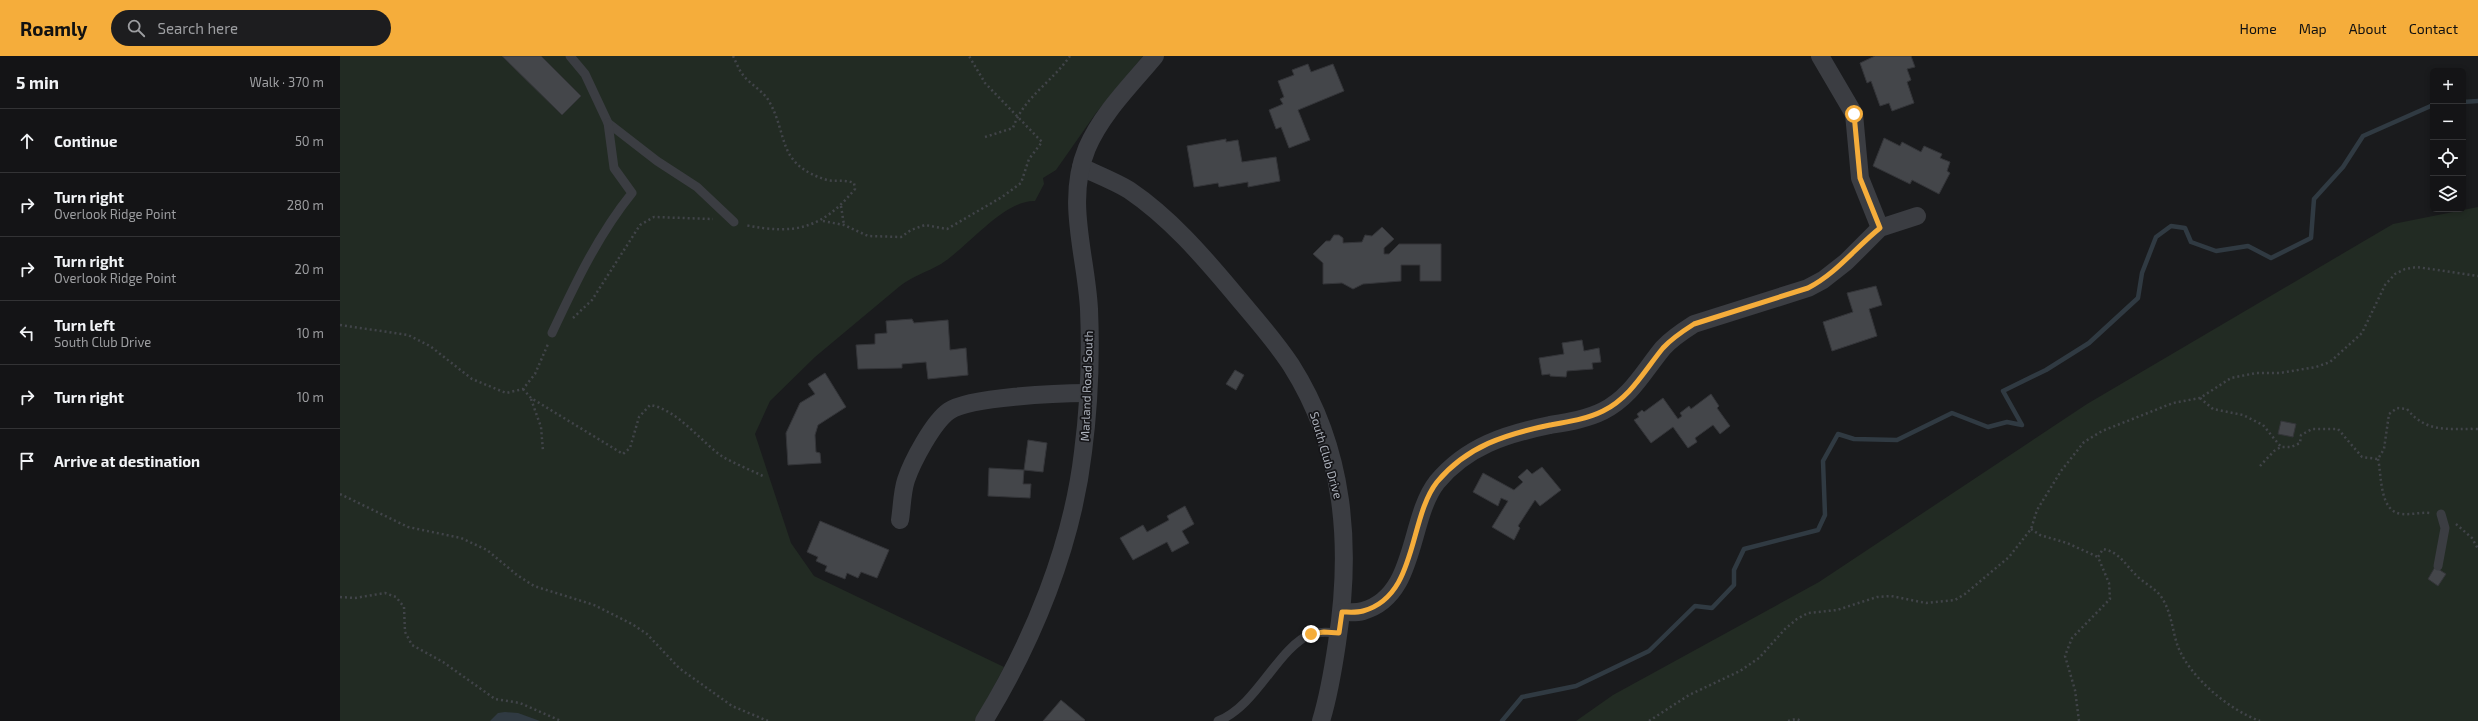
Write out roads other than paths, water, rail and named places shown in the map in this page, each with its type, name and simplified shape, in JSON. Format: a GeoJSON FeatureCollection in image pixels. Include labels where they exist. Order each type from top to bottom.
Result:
{"type":"FeatureCollection","features":[{"type":"Feature","properties":{"kind":"street","name":"Marland Road South"},"geometry":{"type":"LineString","coordinates":[[984,721],[1006,684],[1042,604],[1063,545],[1083,452],[1087,393],[1089,308],[1076,203],[1081,167],[1099,124],[1155,56]]}},
{"type":"Feature","properties":{"kind":"street"},"geometry":{"type":"LineString","coordinates":[[1820,56],[1854,114],[1860,178],[1880,228]]}},
{"type":"Feature","properties":{"kind":"street","name":"South Club Drive"},"geometry":{"type":"LineString","coordinates":[[1081,167],[1127,189],[1162,216],[1213,269],[1290,364],[1313,407],[1323,430],[1343,513],[1345,547],[1342,612],[1328,698],[1321,721]]}},
{"type":"Feature","properties":{"kind":"street"},"geometry":{"type":"LineString","coordinates":[[1342,612],[1362,611],[1376,606],[1389,593],[1399,579],[1411,555],[1417,524],[1428,496],[1446,472],[1474,450],[1515,432],[1587,417],[1603,411],[1630,392],[1664,348],[1678,334],[1694,324],[1791,294],[1823,280],[1846,262],[1880,228],[1917,216]]}},
{"type":"Feature","properties":{"kind":"street"},"geometry":{"type":"LineString","coordinates":[[900,520],[906,481],[923,446],[939,420],[949,411],[976,402],[1087,393]]}},
{"type":"Feature","properties":{"kind":"lane"},"geometry":{"type":"LineString","coordinates":[[552,333],[575,282],[608,224],[632,193],[614,168],[608,123],[585,74],[570,56]]}},
{"type":"Feature","properties":{"kind":"lane"},"geometry":{"type":"LineString","coordinates":[[608,123],[657,161],[696,187],[734,222]]}},
{"type":"Feature","properties":{"kind":"lane"},"geometry":{"type":"LineString","coordinates":[[2438,566],[2445,528],[2441,514]]}},
{"type":"Feature","properties":{"kind":"lane"},"geometry":{"type":"LineString","coordinates":[[1218,721],[1229,717],[1249,699],[1295,646],[1311,634],[1324,632],[1339,633]]}},
{"type":"Feature","properties":{"kind":"waterway"},"geometry":{"type":"LineString","coordinates":[[2466,102],[2478,101]]}},
{"type":"Feature","properties":{"kind":"waterway"},"geometry":{"type":"LineString","coordinates":[[1502,721],[1522,697],[1576,686],[1649,651],[1695,606],[1712,608],[1734,585],[1734,570],[1744,549],[1818,530],[1825,515],[1823,461],[1838,434],[1854,439],[1897,440],[1952,413],[1988,427],[2007,422],[2022,425],[2003,391],[2046,370],[2089,343],[2138,298],[2142,273],[2156,237],[2171,226],[2185,228],[2191,242],[2216,251],[2248,246],[2271,258],[2311,238],[2314,199],[2343,167],[2363,136],[2430,106]]}}]}
